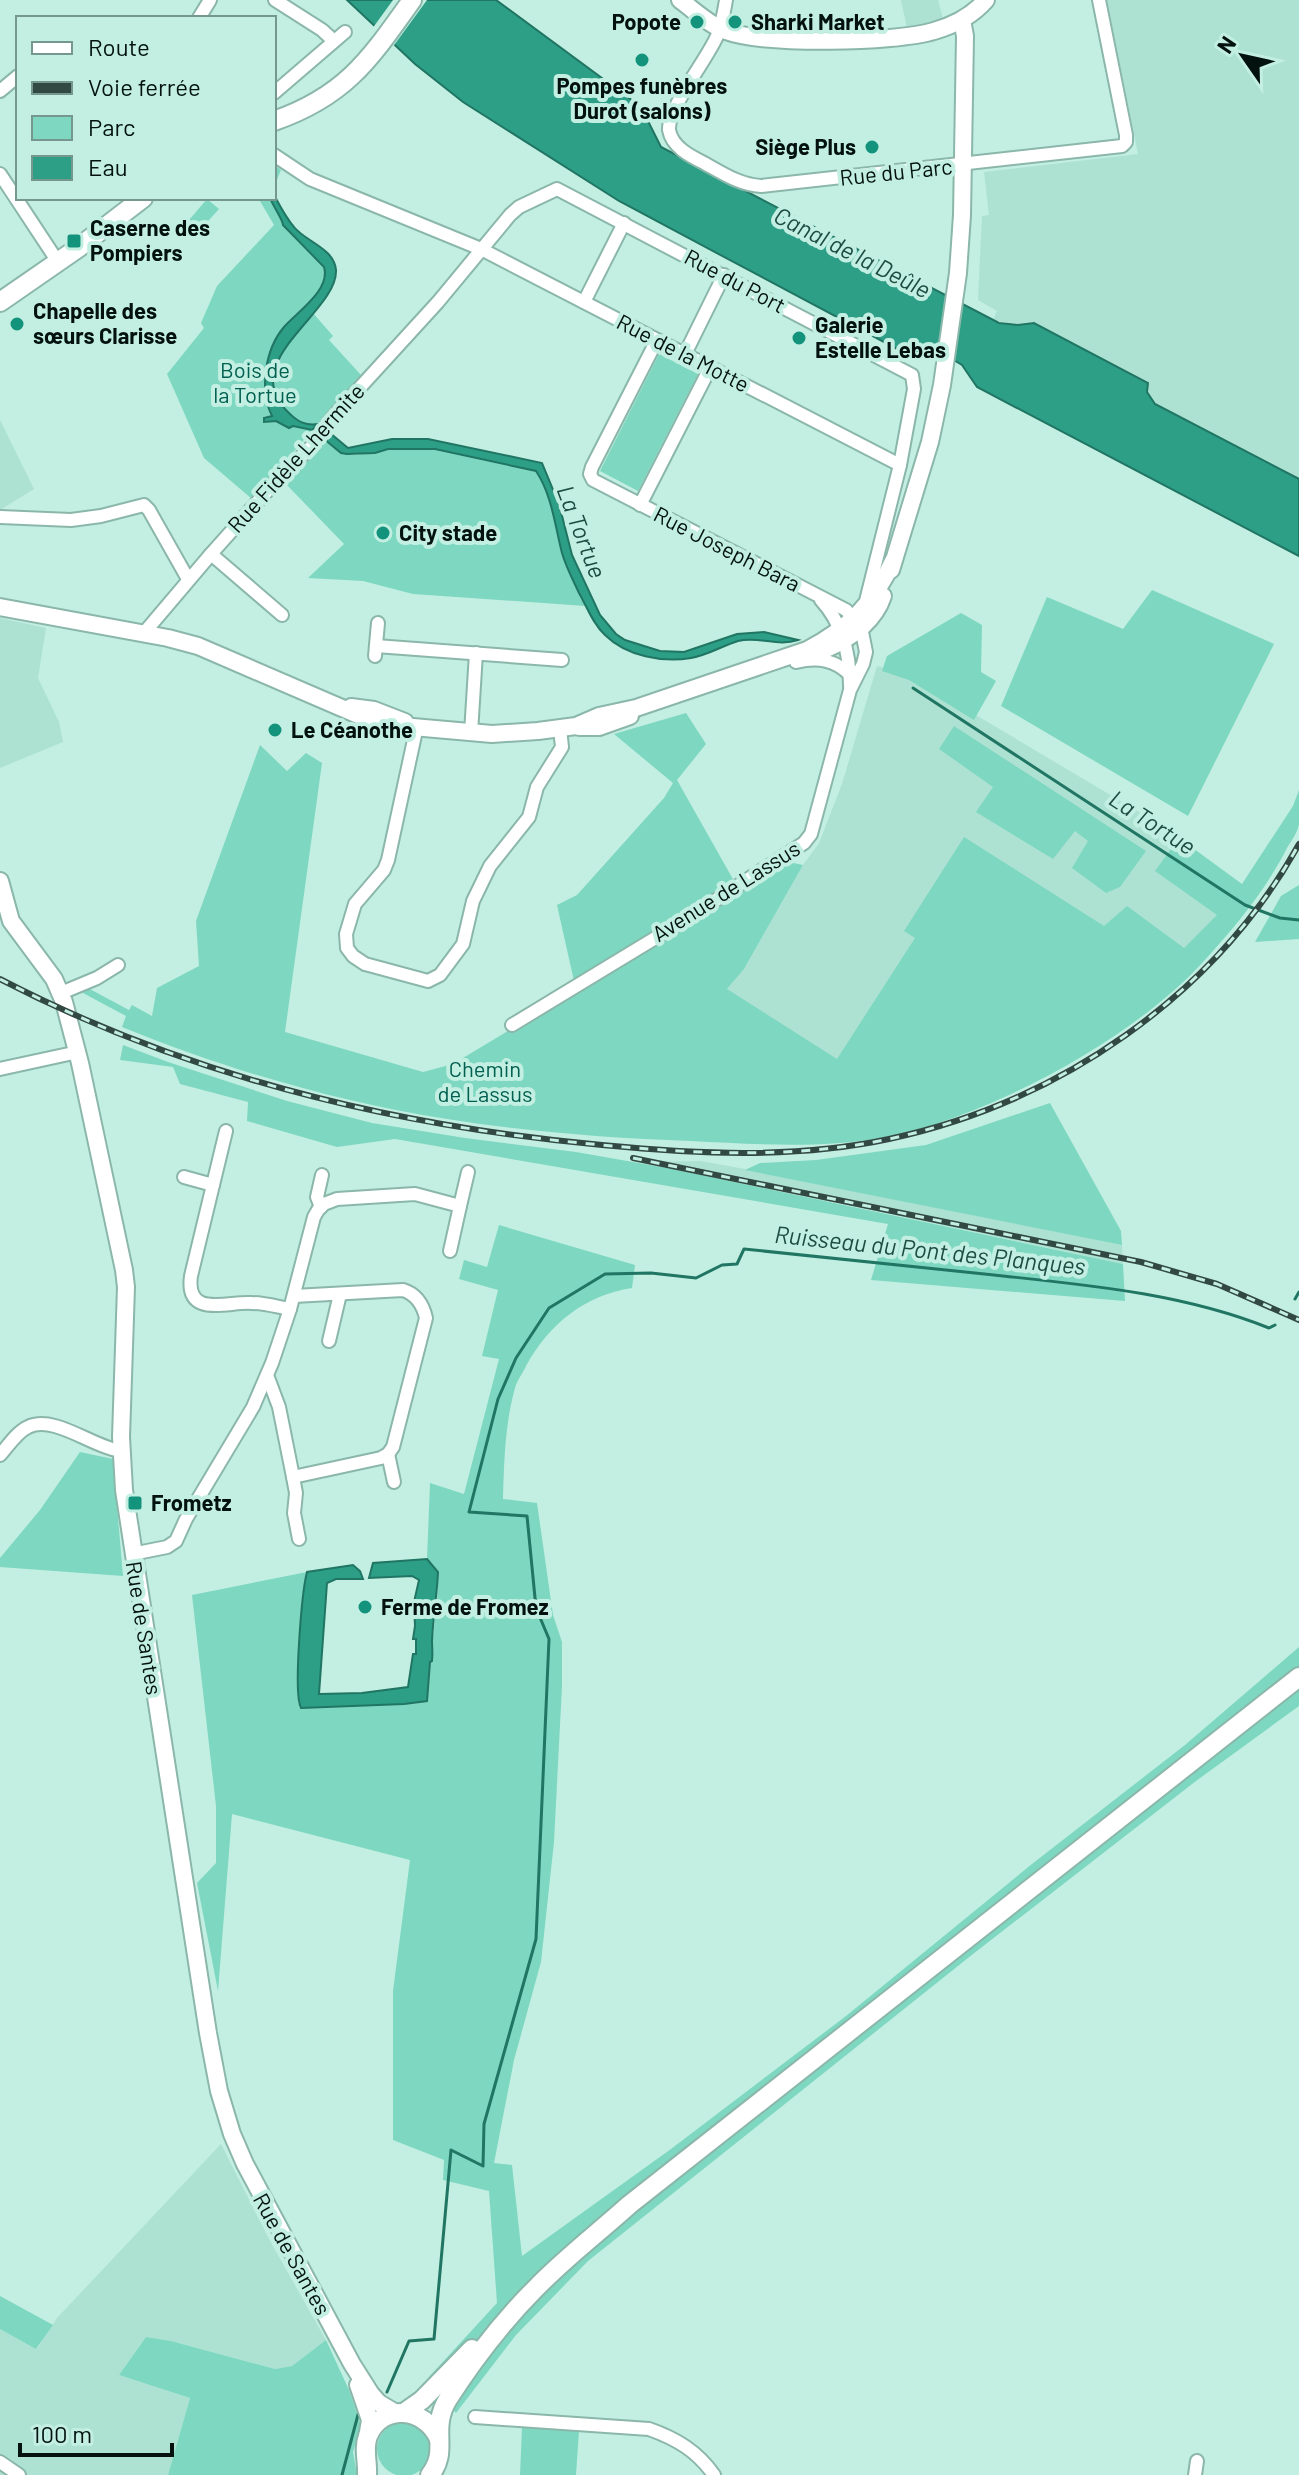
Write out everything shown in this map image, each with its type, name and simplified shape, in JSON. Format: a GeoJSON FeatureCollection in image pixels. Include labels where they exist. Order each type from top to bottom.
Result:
{"type":"FeatureCollection","features":[{"type":"Feature","properties":{"kind":"main road"},"geometry":{"type":"LineString","coordinates":[[276,120],[334,92],[365,64],[412,0]]}},
{"type":"Feature","properties":{"kind":"main road"},"geometry":{"type":"LineString","coordinates":[[0,302],[140,200]]}},
{"type":"Feature","properties":{"kind":"main road"},"geometry":{"type":"LineString","coordinates":[[435,2472],[440,2452],[438,2421],[443,2408],[492,2338],[536,2288],[629,2205],[1299,1677]]}},
{"type":"Feature","properties":{"kind":"main road"},"geometry":{"type":"LineString","coordinates":[[370,2470],[367,2438],[380,2420],[422,2400],[466,2356],[518,2291],[575,2242],[629,2205]]}},
{"type":"Feature","properties":{"kind":"main road"},"geometry":{"type":"LineString","coordinates":[[400,2413],[414,2414],[426,2420],[439,2439]]}},
{"type":"Feature","properties":{"kind":"street"},"geometry":{"type":"LineString","coordinates":[[275,0],[334,41]]}},
{"type":"Feature","properties":{"kind":"street"},"geometry":{"type":"LineString","coordinates":[[680,0],[719,28],[733,33],[780,39],[894,38],[933,32],[962,20],[986,0]]}},
{"type":"Feature","properties":{"kind":"street"},"geometry":{"type":"LineString","coordinates":[[719,28],[726,0]]}},
{"type":"Feature","properties":{"kind":"street","name":"Rue du Parc"},"geometry":{"type":"LineString","coordinates":[[719,28],[670,121],[672,137],[682,150],[694,158],[736,180],[755,186],[1118,148],[1125,144],[1126,135],[1099,0]]}},
{"type":"Feature","properties":{"kind":"street"},"geometry":{"type":"LineString","coordinates":[[796,662],[842,634],[860,617],[871,618],[881,602],[924,465],[942,385],[958,273],[963,164],[965,36],[962,20]]}},
{"type":"Feature","properties":{"kind":"street"},"geometry":{"type":"LineString","coordinates":[[276,91],[345,32]]}},
{"type":"Feature","properties":{"kind":"street"},"geometry":{"type":"LineString","coordinates":[[0,91],[16,78]]}},
{"type":"Feature","properties":{"kind":"street","name":"Rue de la Motte"},"geometry":{"type":"LineString","coordinates":[[276,156],[310,179],[465,241],[900,465]]}},
{"type":"Feature","properties":{"kind":"street"},"geometry":{"type":"LineString","coordinates":[[0,174],[16,198]]}},
{"type":"Feature","properties":{"kind":"street","name":"Rue du Port"},"geometry":{"type":"LineString","coordinates":[[557,189],[912,375]]}},
{"type":"Feature","properties":{"kind":"street","name":"Rue Fidèle Lhermite"},"geometry":{"type":"LineString","coordinates":[[144,633],[188,579],[277,480],[313,445],[333,417],[430,312],[515,210],[557,189]]}},
{"type":"Feature","properties":{"kind":"street"},"geometry":{"type":"LineString","coordinates":[[17,200],[58,262]]}},
{"type":"Feature","properties":{"kind":"street"},"geometry":{"type":"LineString","coordinates":[[584,302],[624,223]]}},
{"type":"Feature","properties":{"kind":"street"},"geometry":{"type":"LineString","coordinates":[[685,354],[724,275]]}},
{"type":"Feature","properties":{"kind":"street","name":"Rue Joseph Bara"},"geometry":{"type":"LineString","coordinates":[[657,340],[590,474],[595,482],[860,617]]}},
{"type":"Feature","properties":{"kind":"street"},"geometry":{"type":"LineString","coordinates":[[640,505],[710,368]]}},
{"type":"Feature","properties":{"kind":"street","name":"Avenue de Lassus"},"geometry":{"type":"LineString","coordinates":[[512,1025],[685,920],[804,843],[811,834],[850,690],[865,658],[860,617],[900,465],[914,389],[912,375]]}},
{"type":"Feature","properties":{"kind":"street"},"geometry":{"type":"LineString","coordinates":[[0,517],[71,520],[105,516],[144,505],[188,579]]}},
{"type":"Feature","properties":{"kind":"street"},"geometry":{"type":"LineString","coordinates":[[211,554],[282,615]]}},
{"type":"Feature","properties":{"kind":"street","name":"Rue Joseph Bara"},"geometry":{"type":"LineString","coordinates":[[813,592],[829,609],[842,634]]}},
{"type":"Feature","properties":{"kind":"street"},"geometry":{"type":"LineString","coordinates":[[0,607],[144,633],[207,649],[379,724],[471,733],[606,726],[630,715],[658,709],[815,658],[827,660],[850,675]]}},
{"type":"Feature","properties":{"kind":"street"},"geometry":{"type":"LineString","coordinates":[[378,623],[375,651],[476,653],[562,660]]}},
{"type":"Feature","properties":{"kind":"street"},"geometry":{"type":"LineString","coordinates":[[568,728],[794,655],[842,634]]}},
{"type":"Feature","properties":{"kind":"street","name":"Avenue de Lassus"},"geometry":{"type":"LineString","coordinates":[[842,634],[849,655],[850,690]]}},
{"type":"Feature","properties":{"kind":"street"},"geometry":{"type":"LineString","coordinates":[[471,733],[476,653]]}},
{"type":"Feature","properties":{"kind":"street"},"geometry":{"type":"LineString","coordinates":[[417,726],[388,860],[384,870],[355,904],[346,939],[350,952],[361,962],[428,981],[440,975],[465,941],[473,901],[490,866],[529,817],[535,791],[562,747],[568,728]]}},
{"type":"Feature","properties":{"kind":"street","name":"Rue de Santes"},"geometry":{"type":"LineString","coordinates":[[0,881],[11,921],[51,974],[61,993],[78,1052],[126,1277],[121,1451],[132,1554],[219,2091],[232,2134],[248,2171],[352,2364],[375,2399],[400,2413]]}},
{"type":"Feature","properties":{"kind":"street"},"geometry":{"type":"LineString","coordinates":[[61,993],[97,978],[118,965]]}},
{"type":"Feature","properties":{"kind":"street"},"geometry":{"type":"LineString","coordinates":[[0,1069],[78,1052]]}},
{"type":"Feature","properties":{"kind":"street"},"geometry":{"type":"LineString","coordinates":[[226,1131],[190,1288],[200,1302],[219,1305],[251,1302],[290,1309]]}},
{"type":"Feature","properties":{"kind":"street"},"geometry":{"type":"LineString","coordinates":[[450,1251],[468,1172]]}},
{"type":"Feature","properties":{"kind":"street"},"geometry":{"type":"LineString","coordinates":[[321,1207],[317,1197],[322,1175]]}},
{"type":"Feature","properties":{"kind":"street"},"geometry":{"type":"LineString","coordinates":[[184,1177],[213,1185]]}},
{"type":"Feature","properties":{"kind":"street"},"geometry":{"type":"LineString","coordinates":[[132,1554],[167,1547],[176,1541],[247,1418],[267,1375],[294,1296],[314,1217],[321,1207],[337,1199],[415,1194],[460,1206]]}},
{"type":"Feature","properties":{"kind":"street"},"geometry":{"type":"LineString","coordinates":[[293,1477],[388,1454],[393,1447],[426,1323],[425,1312],[416,1298],[403,1290],[294,1296]]}},
{"type":"Feature","properties":{"kind":"street"},"geometry":{"type":"LineString","coordinates":[[329,1341],[340,1294]]}},
{"type":"Feature","properties":{"kind":"street"},"geometry":{"type":"LineString","coordinates":[[267,1375],[279,1407],[293,1477],[296,1493],[294,1513],[299,1539]]}},
{"type":"Feature","properties":{"kind":"street"},"geometry":{"type":"LineString","coordinates":[[0,1455],[23,1429],[34,1425],[54,1427],[121,1451]]}},
{"type":"Feature","properties":{"kind":"street"},"geometry":{"type":"LineString","coordinates":[[388,1454],[394,1482]]}},
{"type":"Feature","properties":{"kind":"street","name":"Rue de Santes"},"geometry":{"type":"LineString","coordinates":[[352,2364],[369,2414],[367,2438]]}},
{"type":"Feature","properties":{"kind":"street"},"geometry":{"type":"LineString","coordinates":[[475,2417],[649,2429],[675,2439],[695,2452],[714,2475]]}},
{"type":"Feature","properties":{"kind":"street"},"geometry":{"type":"LineString","coordinates":[[1195,2475],[1197,2461]]}},
{"type":"Feature","properties":{"kind":"street"},"geometry":{"type":"LineString","coordinates":[[0,2462],[19,2475]]}},
{"type":"Feature","properties":{"kind":"shaded area"},"geometry":{"type":"Polygon","coordinates":[[[901,0],[938,0],[943,19],[907,28],[901,0]]]}},
{"type":"Feature","properties":{"kind":"shaded area"},"geometry":{"type":"Polygon","coordinates":[[[1107,0],[1299,0],[1299,479],[1155,404],[1147,392],[1034,324],[1018,325],[993,320],[997,311],[978,300],[982,216],[989,215],[984,172],[1138,154],[1107,0]]]}},
{"type":"Feature","properties":{"kind":"shaded area"},"geometry":{"type":"Polygon","coordinates":[[[0,420],[34,489],[0,510],[0,420]]]}},
{"type":"Feature","properties":{"kind":"shaded area"},"geometry":{"type":"Polygon","coordinates":[[[0,618],[46,628],[38,678],[59,722],[63,742],[0,768],[0,618]]]}},
{"type":"Feature","properties":{"kind":"shaded area"},"geometry":{"type":"Polygon","coordinates":[[[877,666],[905,673],[1166,828],[1242,885],[1228,905],[1128,1003],[939,1107],[682,1043],[744,969],[803,865],[819,843],[842,784],[877,666]]]}},
{"type":"Feature","properties":{"kind":"shaded area"},"geometry":{"type":"Polygon","coordinates":[[[701,1161],[1122,1245],[1123,1264],[646,1162],[701,1161]]]}},
{"type":"Feature","properties":{"kind":"shaded area"},"geometry":{"type":"Polygon","coordinates":[[[221,2144],[269,2239],[326,2340],[292,2366],[275,2369],[146,2337],[119,2375],[190,2398],[168,2475],[0,2475],[0,2329],[37,2349],[57,2318],[221,2144]]]}},
{"type":"Feature","properties":{"kind":"green space","name":"Bois de la Tortue"},"geometry":{"type":"Polygon","coordinates":[[[276,198],[295,228],[330,258],[334,265],[334,283],[313,313],[333,336],[329,340],[361,375],[252,499],[204,458],[167,374],[204,328],[201,323],[217,286],[274,225],[260,201],[276,198]]]}},
{"type":"Feature","properties":{"kind":"green space"},"geometry":{"type":"Polygon","coordinates":[[[206,200],[219,209],[200,230],[189,220],[206,200]]]}},
{"type":"Feature","properties":{"kind":"green space"},"geometry":{"type":"Polygon","coordinates":[[[659,354],[698,374],[638,491],[600,471],[659,354]]]}},
{"type":"Feature","properties":{"kind":"green space"},"geometry":{"type":"Polygon","coordinates":[[[324,439],[341,453],[356,455],[388,449],[435,449],[536,471],[549,498],[566,563],[586,606],[413,594],[363,581],[308,578],[344,544],[286,484],[324,439]]]}},
{"type":"Feature","properties":{"kind":"green space"},"geometry":{"type":"Polygon","coordinates":[[[1152,590],[1274,644],[1188,816],[1001,706],[1047,597],[1123,629],[1152,590]]]}},
{"type":"Feature","properties":{"kind":"green space"},"geometry":{"type":"Polygon","coordinates":[[[961,613],[982,625],[981,672],[996,681],[974,720],[909,680],[882,671],[887,656],[961,613]]]}},
{"type":"Feature","properties":{"kind":"green space","name":"Chemin de Lassus"},"geometry":{"type":"Polygon","coordinates":[[[686,713],[706,744],[677,780],[734,881],[745,888],[789,862],[803,865],[744,969],[727,989],[837,1059],[915,938],[904,931],[964,837],[1104,926],[1127,906],[1184,948],[1217,915],[1155,871],[1179,838],[1242,884],[1293,806],[1299,790],[1299,824],[1269,879],[1238,921],[1203,962],[1137,1020],[1097,1047],[1009,1095],[964,1114],[880,1138],[809,1145],[599,1136],[508,1128],[406,1112],[282,1082],[161,1042],[122,1027],[126,1016],[83,993],[86,987],[129,1010],[132,1005],[152,1016],[157,988],[199,966],[196,921],[260,745],[287,771],[306,753],[322,763],[285,1032],[423,1072],[453,1064],[576,990],[557,905],[577,895],[664,798],[673,783],[614,734],[686,713]]]}},
{"type":"Feature","properties":{"kind":"green space"},"geometry":{"type":"Polygon","coordinates":[[[954,726],[1146,851],[1120,887],[1106,893],[1072,868],[1088,841],[1075,831],[1053,859],[976,812],[993,787],[939,749],[954,726]]]}},
{"type":"Feature","properties":{"kind":"green space"},"geometry":{"type":"Polygon","coordinates":[[[1299,885],[1299,939],[1255,942],[1281,896],[1299,885]]]}},
{"type":"Feature","properties":{"kind":"green space"},"geometry":{"type":"Polygon","coordinates":[[[123,1045],[287,1101],[372,1123],[673,1169],[1123,1264],[1125,1301],[871,1280],[888,1224],[395,1139],[337,1147],[247,1121],[248,1102],[180,1084],[173,1067],[120,1060],[123,1045]]]}},
{"type":"Feature","properties":{"kind":"green space"},"geometry":{"type":"Polygon","coordinates":[[[1050,1103],[1121,1231],[1122,1245],[745,1170],[760,1163],[816,1160],[926,1145],[1050,1103]]]}},
{"type":"Feature","properties":{"kind":"green space"},"geometry":{"type":"Polygon","coordinates":[[[499,1225],[635,1265],[632,1288],[599,1297],[570,1314],[535,1351],[516,1385],[507,1429],[503,1499],[537,1503],[553,1615],[562,1642],[554,1842],[541,1962],[514,2060],[494,2163],[512,2165],[522,2256],[671,2149],[846,2016],[1032,1864],[1185,1745],[1299,1647],[1299,1706],[1196,1781],[973,1954],[588,2261],[516,2335],[456,2413],[428,2378],[497,2303],[489,2191],[443,2180],[444,2160],[393,2140],[393,1991],[410,1860],[232,1814],[218,1991],[197,1883],[216,1863],[216,1806],[192,1595],[307,1572],[298,1663],[300,1708],[419,1703],[430,1661],[437,1604],[438,1575],[427,1559],[430,1483],[464,1494],[499,1359],[482,1356],[498,1290],[459,1279],[464,1260],[487,1267],[499,1225]]]}},
{"type":"Feature","properties":{"kind":"green space"},"geometry":{"type":"Polygon","coordinates":[[[80,1452],[113,1459],[123,1576],[0,1567],[0,1558],[40,1510],[80,1452]]]}},
{"type":"Feature","properties":{"kind":"green space"},"geometry":{"type":"Polygon","coordinates":[[[0,2296],[53,2325],[36,2349],[0,2329],[0,2296]]]}},
{"type":"Feature","properties":{"kind":"green space"},"geometry":{"type":"Polygon","coordinates":[[[146,2337],[275,2369],[292,2366],[326,2340],[361,2425],[353,2452],[357,2475],[168,2475],[190,2398],[119,2375],[146,2337]]]}},
{"type":"Feature","properties":{"kind":"green space"},"geometry":{"type":"Polygon","coordinates":[[[404,2422],[423,2430],[431,2449],[423,2468],[404,2476],[385,2468],[377,2449],[385,2430],[404,2422]]]}},
{"type":"Feature","properties":{"kind":"green space"},"geometry":{"type":"Polygon","coordinates":[[[522,2427],[579,2431],[576,2475],[520,2475],[522,2427]]]}},
{"type":"Feature","properties":{"kind":"water","name":"Canal de la Deûle"},"geometry":{"type":"Polygon","coordinates":[[[347,0],[496,0],[633,101],[646,117],[661,147],[999,323],[1034,323],[1148,383],[1147,392],[1155,404],[1299,479],[1299,556],[977,387],[962,365],[935,349],[934,352],[897,349],[619,201],[463,102],[415,64],[347,0]]]}},
{"type":"Feature","properties":{"kind":"water"},"geometry":{"type":"Polygon","coordinates":[[[276,199],[299,232],[330,256],[336,270],[332,286],[322,303],[292,339],[280,357],[273,376],[276,395],[296,419],[306,424],[318,424],[312,430],[289,428],[276,421],[264,422],[264,418],[272,416],[265,382],[272,347],[284,327],[318,292],[325,276],[324,267],[281,220],[271,200],[276,199]]]}},
{"type":"Feature","properties":{"kind":"water"},"geometry":{"type":"Polygon","coordinates":[[[330,433],[348,448],[392,439],[428,439],[542,463],[559,504],[572,555],[600,615],[625,640],[660,651],[684,652],[737,634],[764,632],[798,640],[738,641],[703,655],[680,659],[634,653],[614,642],[594,621],[564,558],[549,500],[536,471],[435,449],[341,453],[324,439],[330,433]]]}},
{"type":"Feature","properties":{"kind":"water"},"geometry":{"type":"Polygon","coordinates":[[[427,1559],[438,1572],[427,1701],[301,1708],[298,1663],[307,1572],[353,1565],[360,1571],[363,1579],[336,1579],[327,1583],[319,1694],[362,1693],[408,1687],[413,1654],[416,1654],[416,1639],[413,1639],[414,1602],[419,1580],[412,1576],[369,1578],[373,1563],[427,1559]]]}},
{"type":"Feature","properties":{"kind":"pier"},"geometry":{"type":"Polygon","coordinates":[[[393,0],[427,0],[392,48],[372,29],[393,0]]]}},
{"type":"Feature","properties":{"kind":"waterway","name":"La Tortue"},"geometry":{"type":"LineString","coordinates":[[913,688],[1245,905],[1280,918],[1299,920]]}},
{"type":"Feature","properties":{"kind":"waterway","name":"Ruisseau du Pont des Planques"},"geometry":{"type":"LineString","coordinates":[[387,2392],[409,2341],[434,2339],[451,2150],[483,2166],[484,2124],[536,1939],[549,1639],[536,1608],[527,1516],[469,1512],[498,1399],[516,1358],[549,1308],[605,1274],[651,1273],[696,1278],[722,1265],[737,1264],[744,1249],[1099,1287],[1202,1306],[1269,1328],[1275,1325]]}},
{"type":"Feature","properties":{"kind":"waterway","name":"Ruisseau du Pont des Planques"},"geometry":{"type":"LineString","coordinates":[[1295,1299],[1299,1292]]}},
{"type":"Feature","properties":{"kind":"waterway","name":"Ruisseau du Pont des Planques"},"geometry":{"type":"LineString","coordinates":[[342,2475],[359,2411]]}},
{"type":"Feature","properties":{"kind":"railway"},"geometry":{"type":"LineString","coordinates":[[0,979],[143,1043],[217,1069],[369,1110],[446,1125],[602,1145],[746,1153],[818,1150],[889,1139],[952,1122],[1013,1099],[1071,1070],[1126,1035],[1177,995],[1223,949],[1264,899],[1299,844]]}},
{"type":"Feature","properties":{"kind":"railway"},"geometry":{"type":"LineString","coordinates":[[633,1158],[1141,1262],[1217,1284],[1299,1320]]}},
{"type":"Feature","properties":{"kind":"place","name":"Popote"},"geometry":{"type":"Point","coordinates":[697,22]}},
{"type":"Feature","properties":{"kind":"place","name":"Sharki Market"},"geometry":{"type":"Point","coordinates":[735,22]}},
{"type":"Feature","properties":{"kind":"place","name":"Pompes funèbres Durot (salons)"},"geometry":{"type":"Point","coordinates":[642,60]}},
{"type":"Feature","properties":{"kind":"place","name":"Siège Plus"},"geometry":{"type":"Point","coordinates":[872,147]}},
{"type":"Feature","properties":{"kind":"place","name":"Caserne des Pompiers"},"geometry":{"type":"Point","coordinates":[74,241]}},
{"type":"Feature","properties":{"kind":"place","name":"Chapelle des sœurs Clarisse"},"geometry":{"type":"Point","coordinates":[17,324]}},
{"type":"Feature","properties":{"kind":"place","name":"Galerie Estelle Lebas"},"geometry":{"type":"Point","coordinates":[799,338]}},
{"type":"Feature","properties":{"kind":"place","name":"City stade"},"geometry":{"type":"Point","coordinates":[383,533]}},
{"type":"Feature","properties":{"kind":"place","name":"Le Céanothe"},"geometry":{"type":"Point","coordinates":[275,730]}},
{"type":"Feature","properties":{"kind":"place","name":"Frometz"},"geometry":{"type":"Point","coordinates":[135,1503]}},
{"type":"Feature","properties":{"kind":"place","name":"Ferme de Fromez"},"geometry":{"type":"Point","coordinates":[365,1607]}}]}
